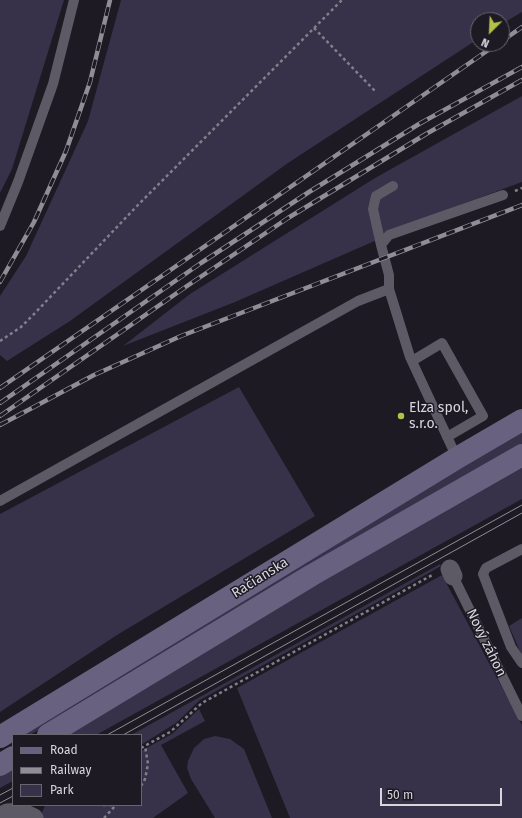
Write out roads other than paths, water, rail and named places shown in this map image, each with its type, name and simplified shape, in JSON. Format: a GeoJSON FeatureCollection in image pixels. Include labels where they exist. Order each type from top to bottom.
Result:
{"type":"FeatureCollection","features":[{"type":"Feature","properties":{"kind":"main road","name":"Račianska"},"geometry":{"type":"LineString","coordinates":[[0,737],[457,458],[522,420]]}},
{"type":"Feature","properties":{"kind":"main road","name":"Račianska"},"geometry":{"type":"LineString","coordinates":[[50,734],[312,575],[522,454]]}},
{"type":"Feature","properties":{"kind":"main road"},"geometry":{"type":"LineString","coordinates":[[0,765],[12,758]]}},
{"type":"Feature","properties":{"kind":"street"},"geometry":{"type":"LineString","coordinates":[[0,817],[14,811],[21,812],[34,818]]}},
{"type":"Feature","properties":{"kind":"lane"},"geometry":{"type":"LineString","coordinates":[[0,226],[18,182],[53,84],[74,0]]}},
{"type":"Feature","properties":{"kind":"lane"},"geometry":{"type":"LineString","coordinates":[[393,186],[376,196],[373,209],[389,275],[389,289],[412,362],[457,458]]}},
{"type":"Feature","properties":{"kind":"lane"},"geometry":{"type":"LineString","coordinates":[[381,245],[389,235],[503,195]]}},
{"type":"Feature","properties":{"kind":"lane"},"geometry":{"type":"LineString","coordinates":[[0,501],[358,301],[389,289]]}},
{"type":"Feature","properties":{"kind":"lane"},"geometry":{"type":"LineString","coordinates":[[412,362],[442,343],[483,416],[447,437]]}},
{"type":"Feature","properties":{"kind":"lane"},"geometry":{"type":"LineString","coordinates":[[522,549],[486,568],[483,574],[511,648],[522,663]]}},
{"type":"Feature","properties":{"kind":"lane","name":"Nový záhon"},"geometry":{"type":"LineString","coordinates":[[451,573],[522,716]]}},
{"type":"Feature","properties":{"kind":"tram line"},"geometry":{"type":"LineString","coordinates":[[109,734],[522,505]]}},
{"type":"Feature","properties":{"kind":"tram line"},"geometry":{"type":"LineString","coordinates":[[125,734],[522,513]]}},
{"type":"Feature","properties":{"kind":"tram line"},"geometry":{"type":"LineString","coordinates":[[0,795],[12,789]]}},
{"type":"Feature","properties":{"kind":"tram line"},"geometry":{"type":"LineString","coordinates":[[0,803],[12,797]]}},
{"type":"Feature","properties":{"kind":"railway"},"geometry":{"type":"LineString","coordinates":[[0,282],[34,222],[66,151],[90,82],[110,0]]}},
{"type":"Feature","properties":{"kind":"railway"},"geometry":{"type":"LineString","coordinates":[[510,35],[522,27]]}},
{"type":"Feature","properties":{"kind":"railway"},"geometry":{"type":"LineString","coordinates":[[0,388],[485,52]]}},
{"type":"Feature","properties":{"kind":"railway"},"geometry":{"type":"LineString","coordinates":[[0,403],[201,263],[309,192],[419,124],[522,67]]}},
{"type":"Feature","properties":{"kind":"railway"},"geometry":{"type":"LineString","coordinates":[[0,416],[288,218],[426,134],[522,80]]}},
{"type":"Feature","properties":{"kind":"railway"},"geometry":{"type":"LineString","coordinates":[[0,425],[94,375],[181,336],[522,205]]}},
{"type":"Feature","properties":{"kind":"place","name":"Elza spol, s.r.o."},"geometry":{"type":"Point","coordinates":[401,416]}}]}
